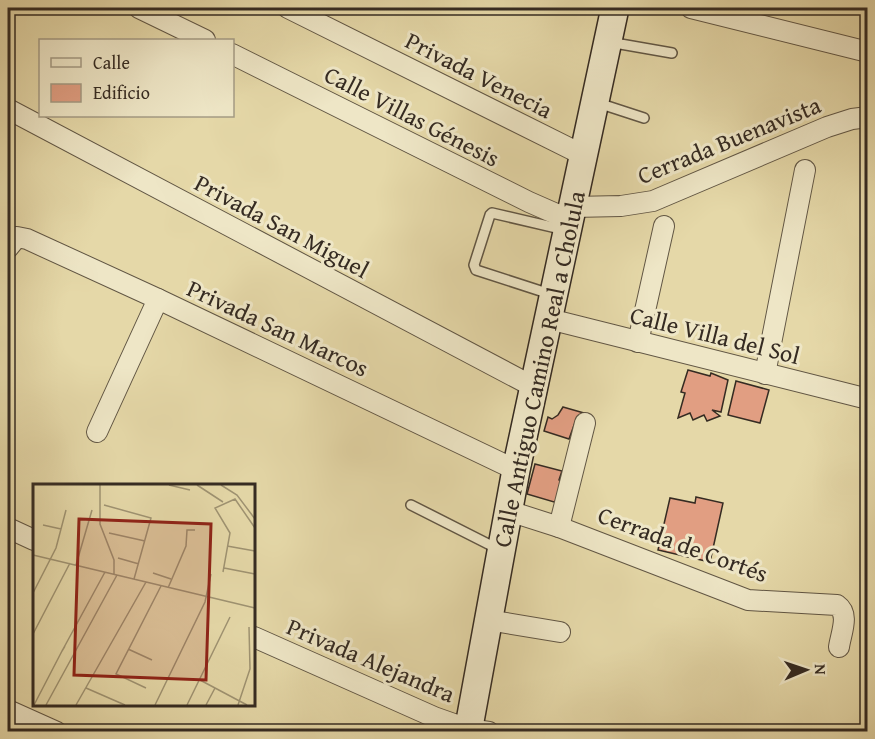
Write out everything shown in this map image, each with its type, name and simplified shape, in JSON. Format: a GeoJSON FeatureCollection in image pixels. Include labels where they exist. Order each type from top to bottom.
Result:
{"type":"FeatureCollection","features":[{"type":"Feature","properties":{"kind":"main road","name":"Calle Antiguo Camino Real a Cholula"},"geometry":{"type":"LineString","coordinates":[[475,731],[488,620],[516,470],[615,8]]}},
{"type":"Feature","properties":{"kind":"street"},"geometry":{"type":"LineString","coordinates":[[139,8],[203,39]]}},
{"type":"Feature","properties":{"kind":"street","name":"Privada Venecia"},"geometry":{"type":"LineString","coordinates":[[288,8],[583,155]]}},
{"type":"Feature","properties":{"kind":"street"},"geometry":{"type":"LineString","coordinates":[[691,8],[867,52]]}},
{"type":"Feature","properties":{"kind":"street","name":"Calle Villas Génesis"},"geometry":{"type":"LineString","coordinates":[[234,55],[529,202],[570,219]]}},
{"type":"Feature","properties":{"kind":"street","name":"Privada San Miguel"},"geometry":{"type":"LineString","coordinates":[[8,109],[534,387]]}},
{"type":"Feature","properties":{"kind":"street","name":"Cerrada Buenavista"},"geometry":{"type":"LineString","coordinates":[[570,219],[621,206],[653,201],[827,127],[867,117]]}},
{"type":"Feature","properties":{"kind":"street"},"geometry":{"type":"LineString","coordinates":[[765,374],[805,170]]}},
{"type":"Feature","properties":{"kind":"street"},"geometry":{"type":"LineString","coordinates":[[638,342],[664,226]]}},
{"type":"Feature","properties":{"kind":"street","name":"Privada San Marcos"},"geometry":{"type":"LineString","coordinates":[[12,243],[27,239],[516,470]]}},
{"type":"Feature","properties":{"kind":"street"},"geometry":{"type":"LineString","coordinates":[[97,432],[158,299]]}},
{"type":"Feature","properties":{"kind":"street","name":"Calle Villa del Sol"},"geometry":{"type":"LineString","coordinates":[[552,308],[638,342],[867,399]]}},
{"type":"Feature","properties":{"kind":"street"},"geometry":{"type":"LineString","coordinates":[[560,527],[585,423]]}},
{"type":"Feature","properties":{"kind":"street","name":"Cerrada de Cortés"},"geometry":{"type":"LineString","coordinates":[[509,511],[560,527],[748,600],[837,605],[843,609],[845,616],[839,647]]}},
{"type":"Feature","properties":{"kind":"street"},"geometry":{"type":"LineString","coordinates":[[8,528],[33,540]]}},
{"type":"Feature","properties":{"kind":"street"},"geometry":{"type":"LineString","coordinates":[[488,620],[560,632]]}},
{"type":"Feature","properties":{"kind":"street","name":"Privada Alejandra"},"geometry":{"type":"LineString","coordinates":[[255,637],[434,717],[475,731]]}},
{"type":"Feature","properties":{"kind":"street"},"geometry":{"type":"LineString","coordinates":[[8,710],[57,732]]}},
{"type":"Feature","properties":{"kind":"lane"},"geometry":{"type":"LineString","coordinates":[[608,41],[672,53]]}},
{"type":"Feature","properties":{"kind":"lane"},"geometry":{"type":"LineString","coordinates":[[595,102],[644,118]]}},
{"type":"Feature","properties":{"kind":"lane"},"geometry":{"type":"LineString","coordinates":[[552,308],[476,270],[474,265],[492,213],[570,219]]}},
{"type":"Feature","properties":{"kind":"lane"},"geometry":{"type":"LineString","coordinates":[[411,505],[501,551]]}},
{"type":"Feature","properties":{"kind":"building"},"geometry":{"type":"Polygon","coordinates":[[[688,370],[710,376],[711,373],[728,380],[721,412],[712,410],[720,416],[707,421],[704,415],[693,420],[690,413],[678,418],[685,393],[681,392],[688,370]]]}},
{"type":"Feature","properties":{"kind":"building"},"geometry":{"type":"Polygon","coordinates":[[[736,381],[769,390],[760,423],[728,415],[736,381]]]}},
{"type":"Feature","properties":{"kind":"building"},"geometry":{"type":"Polygon","coordinates":[[[563,407],[584,413],[577,417],[569,439],[544,431],[548,417],[552,419],[558,415],[563,407]]]}},
{"type":"Feature","properties":{"kind":"building"},"geometry":{"type":"Polygon","coordinates":[[[535,464],[562,471],[559,480],[566,484],[563,494],[554,502],[527,494],[535,464]]]}},
{"type":"Feature","properties":{"kind":"building"},"geometry":{"type":"Polygon","coordinates":[[[696,497],[723,503],[710,562],[658,550],[670,498],[695,503],[696,497]]]}}]}
